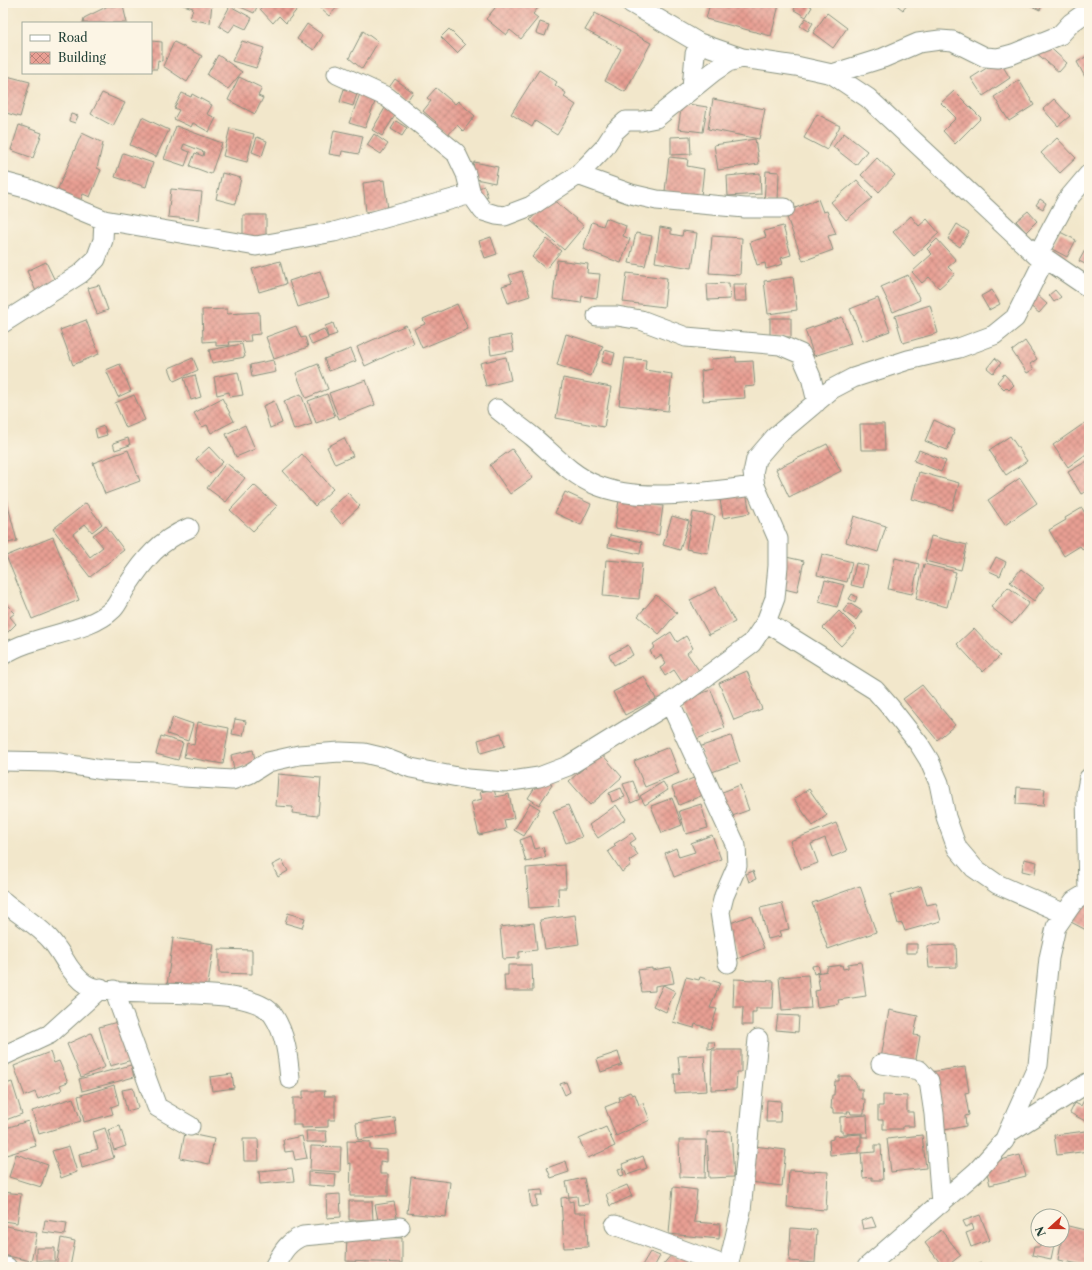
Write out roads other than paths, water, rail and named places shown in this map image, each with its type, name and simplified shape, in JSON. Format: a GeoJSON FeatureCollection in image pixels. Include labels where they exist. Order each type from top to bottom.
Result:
{"type":"FeatureCollection","features":[{"type":"Feature","properties":{"kind":"street"},"geometry":{"type":"LineString","coordinates":[[631,3],[699,44],[742,58],[796,66],[832,74],[868,98],[1041,257],[1089,288]]}},
{"type":"Feature","properties":{"kind":"street"},"geometry":{"type":"LineString","coordinates":[[832,74],[883,58],[918,43],[940,40],[953,41],[985,57],[998,58],[1013,54],[1060,35],[1071,23],[1089,10]]}},
{"type":"Feature","properties":{"kind":"street"},"geometry":{"type":"LineString","coordinates":[[692,88],[695,54],[699,44]]}},
{"type":"Feature","properties":{"kind":"street"},"geometry":{"type":"LineString","coordinates":[[337,74],[387,97],[456,153],[466,174],[471,194],[483,211],[505,216],[531,206],[578,175],[604,148],[615,131],[626,121],[641,121],[656,118],[692,88],[728,62],[742,58]]}},
{"type":"Feature","properties":{"kind":"street"},"geometry":{"type":"LineString","coordinates":[[3,761],[55,762],[102,770],[153,772],[184,777],[232,780],[249,774],[268,762],[299,755],[364,753],[385,758],[411,768],[440,774],[468,779],[505,782],[539,777],[568,766],[670,702],[752,643],[766,622],[776,598],[778,539],[755,486],[753,473],[756,459],[775,437],[832,389],[853,378],[908,360],[959,348],[994,335],[1015,318],[1067,200],[1089,174]]}},
{"type":"Feature","properties":{"kind":"street"},"geometry":{"type":"LineString","coordinates":[[578,175],[632,194],[657,200],[745,208],[785,208]]}},
{"type":"Feature","properties":{"kind":"street"},"geometry":{"type":"LineString","coordinates":[[3,182],[29,189],[104,220],[256,246],[334,232],[471,194]]}},
{"type":"Feature","properties":{"kind":"street"},"geometry":{"type":"LineString","coordinates":[[3,323],[80,274],[96,259],[103,240],[104,220]]}},
{"type":"Feature","properties":{"kind":"street"},"geometry":{"type":"LineString","coordinates":[[597,316],[617,316],[641,320],[686,337],[780,344],[801,354],[811,377],[816,402]]}},
{"type":"Feature","properties":{"kind":"street"},"geometry":{"type":"LineString","coordinates":[[497,409],[533,437],[562,465],[595,485],[614,490],[646,494],[675,494],[755,486]]}},
{"type":"Feature","properties":{"kind":"street"},"geometry":{"type":"LineString","coordinates":[[3,655],[34,640],[93,623],[113,609],[128,585],[157,547],[172,536],[189,528]]}},
{"type":"Feature","properties":{"kind":"street"},"geometry":{"type":"LineString","coordinates":[[766,622],[875,690],[919,744],[929,760],[939,783],[946,817],[957,848],[974,868],[997,884],[1065,914]]}},
{"type":"Feature","properties":{"kind":"street"},"geometry":{"type":"LineString","coordinates":[[670,702],[736,846],[737,866],[724,896],[720,912],[728,963]]}},
{"type":"Feature","properties":{"kind":"street"},"geometry":{"type":"LineString","coordinates":[[867,1267],[976,1172],[1004,1141],[1008,1133],[1038,1065],[1049,958],[1056,927],[1074,901],[1088,893],[1086,794],[1089,778]]}},
{"type":"Feature","properties":{"kind":"street"},"geometry":{"type":"LineString","coordinates":[[3,901],[46,935],[75,975],[90,987],[149,994],[236,997],[255,1003],[272,1014],[280,1028],[287,1048],[290,1079]]}},
{"type":"Feature","properties":{"kind":"street"},"geometry":{"type":"LineString","coordinates":[[3,1056],[50,1034],[107,989]]}},
{"type":"Feature","properties":{"kind":"street"},"geometry":{"type":"LineString","coordinates":[[107,989],[157,1107],[190,1126]]}},
{"type":"Feature","properties":{"kind":"street"},"geometry":{"type":"LineString","coordinates":[[728,1267],[742,1211],[758,1039]]}},
{"type":"Feature","properties":{"kind":"street"},"geometry":{"type":"LineString","coordinates":[[881,1064],[919,1070],[929,1081],[934,1114],[941,1204]]}},
{"type":"Feature","properties":{"kind":"street"},"geometry":{"type":"LineString","coordinates":[[1008,1133],[1089,1082]]}},
{"type":"Feature","properties":{"kind":"street"},"geometry":{"type":"LineString","coordinates":[[615,1225],[718,1263],[723,1267]]}},
{"type":"Feature","properties":{"kind":"street"},"geometry":{"type":"LineString","coordinates":[[274,1267],[287,1246],[294,1239],[303,1236],[400,1227]]}}]}
